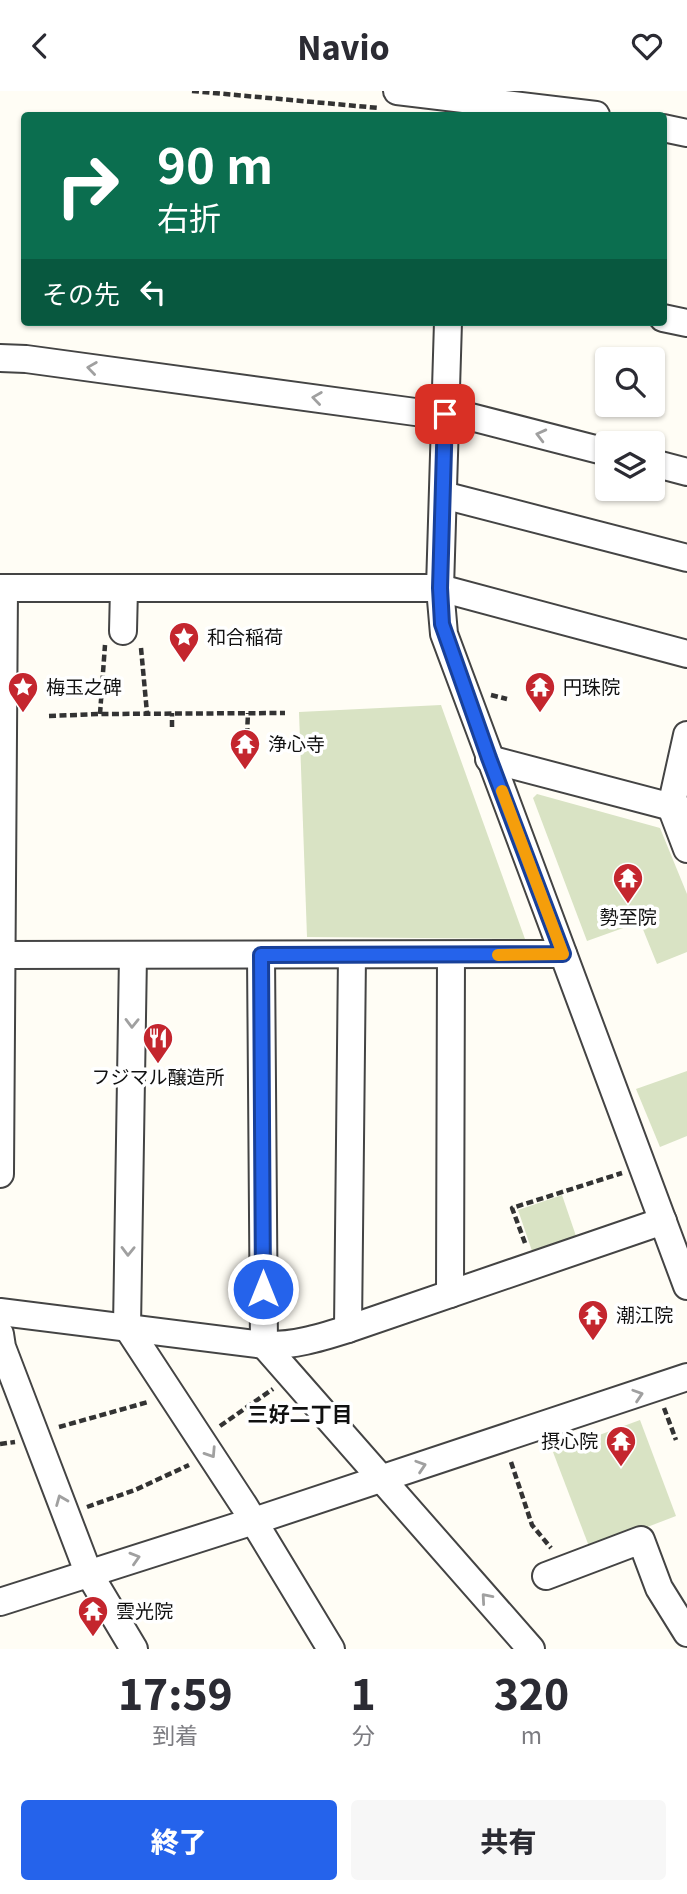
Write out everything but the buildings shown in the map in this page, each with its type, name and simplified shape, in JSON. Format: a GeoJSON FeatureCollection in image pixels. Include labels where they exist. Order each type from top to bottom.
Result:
{"type":"FeatureCollection","features":[{"type":"Feature","properties":{"kind":"street"},"geometry":{"type":"LineString","coordinates":[[391,100],[454,101],[566,112]]}},
{"type":"Feature","properties":{"kind":"street"},"geometry":{"type":"LineString","coordinates":[[667,129],[687,133]]}},
{"type":"Feature","properties":{"kind":"street"},"geometry":{"type":"LineString","coordinates":[[667,319],[687,323]]}},
{"type":"Feature","properties":{"kind":"street"},"geometry":{"type":"LineString","coordinates":[[448,326],[440,588],[444,633],[687,1286]]}},
{"type":"Feature","properties":{"kind":"street"},"geometry":{"type":"LineString","coordinates":[[0,358],[26,359],[463,415],[595,449]]}},
{"type":"Feature","properties":{"kind":"street"},"geometry":{"type":"LineString","coordinates":[[665,466],[687,472]]}},
{"type":"Feature","properties":{"kind":"street"},"geometry":{"type":"LineString","coordinates":[[443,495],[687,558]]}},
{"type":"Feature","properties":{"kind":"street"},"geometry":{"type":"LineString","coordinates":[[0,1174],[2,588],[440,588],[687,654]]}},
{"type":"Feature","properties":{"kind":"street"},"geometry":{"type":"LineString","coordinates":[[123,631],[124,588]]}},
{"type":"Feature","properties":{"kind":"street"},"geometry":{"type":"LineString","coordinates":[[687,735],[679,809],[687,849]]}},
{"type":"Feature","properties":{"kind":"street"},"geometry":{"type":"LineString","coordinates":[[489,758],[679,809]]}},
{"type":"Feature","properties":{"kind":"street"},"geometry":{"type":"LineString","coordinates":[[2,955],[563,954]]}},
{"type":"Feature","properties":{"kind":"street"},"geometry":{"type":"LineString","coordinates":[[132,955],[127,1328],[207,1446],[331,1649]]}},
{"type":"Feature","properties":{"kind":"street"},"geometry":{"type":"LineString","coordinates":[[261,955],[264,1345],[531,1649]]}},
{"type":"Feature","properties":{"kind":"street"},"geometry":{"type":"LineString","coordinates":[[348,1329],[352,955]]}},
{"type":"Feature","properties":{"kind":"street"},"geometry":{"type":"LineString","coordinates":[[450,1294],[451,955]]}},
{"type":"Feature","properties":{"kind":"street"},"geometry":{"type":"LineString","coordinates":[[0,1311],[264,1345],[305,1343],[663,1221]]}},
{"type":"Feature","properties":{"kind":"street"},"geometry":{"type":"LineString","coordinates":[[0,1334],[2,1347],[34,1434],[88,1572],[134,1649]]}},
{"type":"Feature","properties":{"kind":"street"},"geometry":{"type":"LineString","coordinates":[[0,1602],[382,1480],[687,1377]]}},
{"type":"Feature","properties":{"kind":"street"},"geometry":{"type":"LineString","coordinates":[[556,1572],[641,1540],[659,1588],[687,1633]]}},
{"type":"Feature","properties":{"kind":"path"},"geometry":{"type":"LineString","coordinates":[[192,91],[391,100]]}},
{"type":"Feature","properties":{"kind":"path"},"geometry":{"type":"LineString","coordinates":[[100,714],[106,631],[139,631],[147,713]]}},
{"type":"Feature","properties":{"kind":"path"},"geometry":{"type":"LineString","coordinates":[[172,713],[172,727]]}},
{"type":"Feature","properties":{"kind":"path"},"geometry":{"type":"LineString","coordinates":[[247,735],[248,713]]}},
{"type":"Feature","properties":{"kind":"path"},"geometry":{"type":"LineString","coordinates":[[49,716],[285,713]]}},
{"type":"Feature","properties":{"kind":"path"},"geometry":{"type":"LineString","coordinates":[[533,1266],[512,1208],[642,1166]]}},
{"type":"Feature","properties":{"kind":"path"},"geometry":{"type":"LineString","coordinates":[[66,1514],[135,1489],[207,1446],[291,1377]]}},
{"type":"Feature","properties":{"kind":"path"},"geometry":{"type":"LineString","coordinates":[[34,1434],[173,1395]]}},
{"type":"Feature","properties":{"kind":"path"},"geometry":{"type":"LineString","coordinates":[[663,1404],[676,1440]]}},
{"type":"Feature","properties":{"kind":"path"},"geometry":{"type":"LineString","coordinates":[[508,1454],[532,1525],[556,1572]]}},
{"type":"Feature","properties":{"kind":"green space"},"geometry":{"type":"Polygon","coordinates":[[[441,705],[525,939],[307,937],[299,712],[441,705]]]}},
{"type":"Feature","properties":{"kind":"green space","name":"勢至院"},"geometry":{"type":"Polygon","coordinates":[[[537,794],[660,828],[687,894],[687,952],[657,964],[640,922],[587,941],[533,798],[537,794]]]}},
{"type":"Feature","properties":{"kind":"green space"},"geometry":{"type":"Polygon","coordinates":[[[687,1071],[687,1136],[660,1147],[636,1089],[687,1071]]]}},
{"type":"Feature","properties":{"kind":"green space"},"geometry":{"type":"Polygon","coordinates":[[[562,1195],[576,1236],[532,1251],[518,1210],[562,1195]]]}},
{"type":"Feature","properties":{"kind":"green space","name":"摂心院"},"geometry":{"type":"Polygon","coordinates":[[[640,1420],[676,1516],[590,1549],[553,1452],[640,1420]]]}},
{"type":"Feature","properties":{"kind":"slow traffic"},"geometry":{"type":"LineString","coordinates":[[498,955],[563,954],[502,791]]}},
{"type":"Feature","properties":{"kind":"place","name":"和合稲荷"},"geometry":{"type":"Point","coordinates":[184,664]}},
{"type":"Feature","properties":{"kind":"place","name":"梅玉之碑"},"geometry":{"type":"Point","coordinates":[23,714]}},
{"type":"Feature","properties":{"kind":"place","name":"円珠院"},"geometry":{"type":"Point","coordinates":[540,714]}},
{"type":"Feature","properties":{"kind":"place","name":"浄心寺"},"geometry":{"type":"Point","coordinates":[245,771]}},
{"type":"Feature","properties":{"kind":"place","name":"勢至院"},"geometry":{"type":"Point","coordinates":[628,905]}},
{"type":"Feature","properties":{"kind":"place","name":"フジマル醸造所"},"geometry":{"type":"Point","coordinates":[158,1065]}},
{"type":"Feature","properties":{"kind":"place","name":"潮江院"},"geometry":{"type":"Point","coordinates":[593,1342]}},
{"type":"Feature","properties":{"kind":"place","name":"摂心院"},"geometry":{"type":"Point","coordinates":[621,1468]}},
{"type":"Feature","properties":{"kind":"place","name":"雲光院"},"geometry":{"type":"Point","coordinates":[93,1638]}},
{"type":"Feature","properties":{"kind":"district","name":"三好二丁目"},"geometry":{"type":"Point","coordinates":[300,1415]}},
{"type":"Feature","properties":{"kind":"route"},"geometry":{"type":"LineString","coordinates":[[263,1289],[261,955],[563,954],[442,624],[440,588],[445,414]]}}]}
